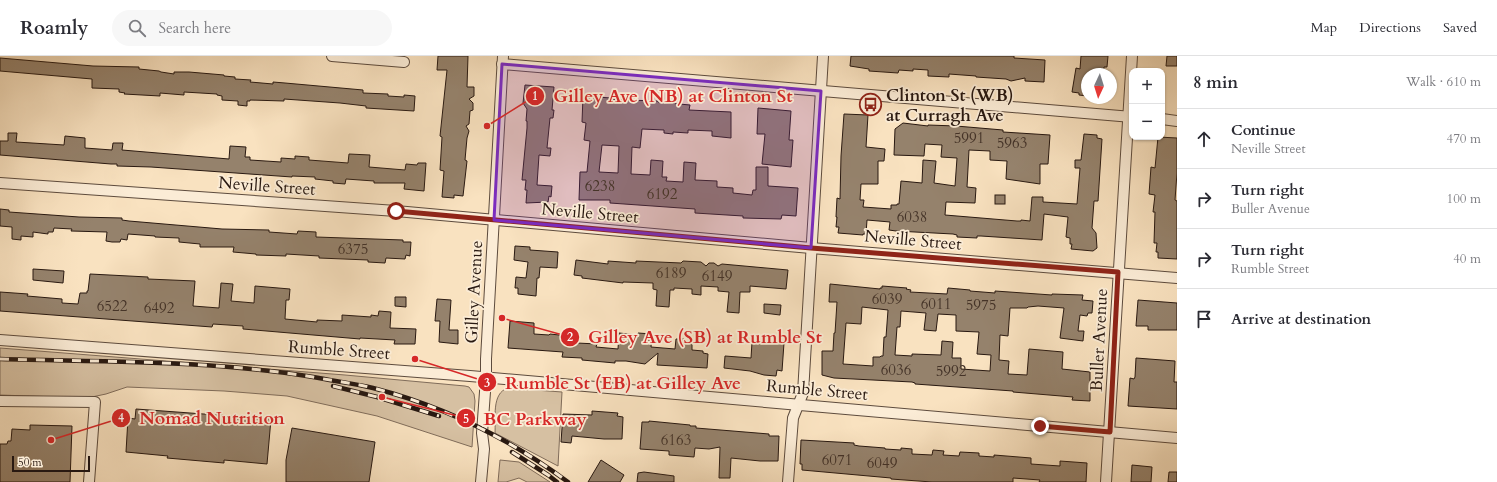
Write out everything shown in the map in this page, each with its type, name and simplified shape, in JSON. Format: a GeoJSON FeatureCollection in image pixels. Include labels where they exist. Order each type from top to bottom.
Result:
{"type":"FeatureCollection","features":[{"type":"Feature","properties":{"kind":"street"},"geometry":{"type":"LineString","coordinates":[[332,56],[404,62]]}},
{"type":"Feature","properties":{"kind":"street"},"geometry":{"type":"LineString","coordinates":[[788,482],[792,423],[803,393],[823,56]]}},
{"type":"Feature","properties":{"kind":"street","name":"Buller Avenue"},"geometry":{"type":"LineString","coordinates":[[1130,104],[1132,56]]}},
{"type":"Feature","properties":{"kind":"street"},"geometry":{"type":"LineString","coordinates":[[502,60],[821,91],[1129,117]]}},
{"type":"Feature","properties":{"kind":"street","name":"Gilley Avenue"},"geometry":{"type":"LineString","coordinates":[[482,482],[484,449],[482,433],[502,60]]}},
{"type":"Feature","properties":{"kind":"street"},"geometry":{"type":"LineString","coordinates":[[1165,119],[1177,121]]}},
{"type":"Feature","properties":{"kind":"street","name":"Buller Avenue"},"geometry":{"type":"LineString","coordinates":[[1106,482],[1118,272],[1129,130]]}},
{"type":"Feature","properties":{"kind":"street","name":"Neville Street"},"geometry":{"type":"LineString","coordinates":[[0,183],[388,210],[811,248],[1177,278]]}},
{"type":"Feature","properties":{"kind":"street","name":"Rumble Street"},"geometry":{"type":"LineString","coordinates":[[0,340],[486,378],[1177,438]]}},
{"type":"Feature","properties":{"kind":"street"},"geometry":{"type":"LineString","coordinates":[[0,401],[95,402],[89,482]]}},
{"type":"Feature","properties":{"kind":"highlighted area"},"geometry":{"type":"Polygon","coordinates":[[[502,64],[821,91],[811,248],[494,220],[502,64]]]}},
{"type":"Feature","properties":{"kind":"shaded area"},"geometry":{"type":"Polygon","coordinates":[[[0,348],[465,386],[469,387],[474,394],[475,401],[472,447],[377,416],[287,396],[224,391],[127,387],[87,398],[0,395],[0,348]]]}},
{"type":"Feature","properties":{"kind":"shaded area"},"geometry":{"type":"Polygon","coordinates":[[[508,388],[562,392],[558,466],[495,433],[497,401],[499,395],[508,388]]]}},
{"type":"Feature","properties":{"kind":"shaded area"},"geometry":{"type":"Polygon","coordinates":[[[500,460],[519,462],[550,482],[527,482],[519,478],[506,482],[498,482],[500,460]]]}},
{"type":"Feature","properties":{"kind":"building"},"geometry":{"type":"Polygon","coordinates":[[[438,56],[468,56],[467,87],[474,87],[474,96],[469,99],[473,103],[473,110],[470,111],[469,124],[466,126],[469,131],[467,138],[465,160],[467,161],[463,196],[454,195],[454,198],[442,197],[444,171],[440,170],[442,137],[440,136],[447,70],[437,70],[438,56]]]}},
{"type":"Feature","properties":{"kind":"building"},"geometry":{"type":"Polygon","coordinates":[[[851,56],[1014,56],[1014,58],[1045,60],[1044,82],[1025,81],[1025,78],[1011,81],[1006,79],[949,74],[949,77],[928,76],[928,70],[913,69],[913,71],[899,70],[898,73],[869,71],[869,69],[850,66],[851,56]]]}},
{"type":"Feature","properties":{"kind":"building"},"geometry":{"type":"Polygon","coordinates":[[[1081,56],[1108,56],[1107,67],[1081,68],[1081,95],[1079,95],[1079,93],[1072,92],[1076,68],[1080,69],[1081,56]]]}},
{"type":"Feature","properties":{"kind":"building"},"geometry":{"type":"Polygon","coordinates":[[[1167,56],[1177,56],[1177,66],[1166,66],[1167,56]]]}},
{"type":"Feature","properties":{"kind":"building"},"geometry":{"type":"Polygon","coordinates":[[[0,58],[93,66],[139,67],[139,69],[174,74],[174,72],[189,72],[224,75],[235,77],[235,79],[251,80],[250,82],[273,84],[273,82],[363,90],[363,93],[388,94],[388,96],[415,96],[414,111],[366,108],[366,106],[340,103],[284,99],[284,101],[250,100],[247,101],[247,106],[238,105],[238,101],[222,100],[222,96],[217,94],[184,92],[184,95],[160,93],[160,96],[124,94],[125,93],[119,92],[119,89],[92,88],[92,79],[0,71],[0,58]]]}},
{"type":"Feature","properties":{"kind":"building"},"geometry":{"type":"Polygon","coordinates":[[[525,85],[554,87],[552,110],[554,110],[553,118],[550,118],[547,148],[551,148],[550,156],[539,155],[537,185],[552,186],[551,197],[549,196],[548,202],[526,203],[526,180],[522,180],[527,128],[527,109],[523,103],[525,85]]]}},
{"type":"Feature","properties":{"kind":"building"},"geometry":{"type":"Polygon","coordinates":[[[583,96],[658,101],[690,105],[689,110],[731,112],[731,138],[712,136],[712,131],[688,130],[688,133],[673,132],[673,134],[664,133],[664,130],[642,129],[640,148],[632,147],[631,174],[650,175],[651,160],[663,161],[662,177],[667,177],[666,181],[683,182],[684,162],[696,163],[695,180],[717,181],[717,187],[733,188],[733,193],[752,195],[753,190],[756,190],[756,167],[768,167],[768,186],[798,188],[796,216],[782,215],[781,219],[743,218],[743,216],[695,213],[695,209],[610,203],[610,200],[579,200],[580,172],[587,172],[590,141],[584,140],[586,123],[582,122],[583,96]],[[602,145],[599,172],[618,173],[619,146],[602,145]]]}},
{"type":"Feature","properties":{"kind":"building"},"geometry":{"type":"Polygon","coordinates":[[[758,108],[791,111],[789,140],[793,140],[791,167],[762,164],[765,134],[757,134],[758,108]]]}},
{"type":"Feature","properties":{"kind":"building"},"geometry":{"type":"Polygon","coordinates":[[[844,114],[868,115],[866,147],[885,149],[884,161],[878,161],[878,184],[861,184],[860,200],[864,200],[863,207],[891,209],[891,205],[899,204],[901,181],[922,183],[923,160],[936,161],[934,183],[955,186],[957,158],[941,157],[942,145],[925,144],[924,156],[894,155],[895,129],[903,123],[928,126],[956,126],[1003,130],[1003,132],[1050,135],[1048,164],[1040,164],[1040,184],[1006,179],[1007,161],[990,160],[990,151],[969,150],[967,187],[976,188],[975,203],[946,202],[945,215],[1017,221],[1030,221],[1032,197],[1043,197],[1043,202],[1077,204],[1080,168],[1075,168],[1075,160],[1081,160],[1084,134],[1097,135],[1097,138],[1102,139],[1098,201],[1094,201],[1092,228],[1096,233],[1097,248],[1093,251],[1071,249],[1072,244],[1070,244],[1070,238],[1066,237],[1068,217],[1044,214],[1042,240],[981,236],[977,236],[977,238],[957,237],[957,235],[953,234],[896,231],[889,230],[890,222],[867,220],[866,234],[838,233],[839,227],[836,227],[836,217],[837,198],[840,199],[844,114]]]}},
{"type":"Feature","properties":{"kind":"building"},"geometry":{"type":"Polygon","coordinates":[[[8,133],[17,133],[16,142],[64,145],[65,136],[85,138],[85,148],[112,150],[113,143],[123,143],[122,150],[229,159],[230,146],[246,147],[245,157],[250,157],[250,160],[281,162],[281,158],[295,159],[295,156],[309,157],[309,160],[348,163],[349,154],[370,155],[369,167],[405,170],[406,164],[417,165],[418,163],[426,163],[424,191],[404,189],[405,183],[374,183],[374,181],[346,179],[345,184],[315,179],[315,177],[292,177],[117,166],[117,164],[0,155],[0,141],[8,141],[8,133]]]}},
{"type":"Feature","properties":{"kind":"building"},"geometry":{"type":"Polygon","coordinates":[[[1165,137],[1177,138],[1175,200],[1177,201],[1177,259],[1158,258],[1158,252],[1156,252],[1157,243],[1154,243],[1155,212],[1153,212],[1155,195],[1149,194],[1151,167],[1155,168],[1158,140],[1165,140],[1165,137]]]}},
{"type":"Feature","properties":{"kind":"building"},"geometry":{"type":"Polygon","coordinates":[[[995,195],[1005,195],[1005,204],[995,204],[995,195]]]}},
{"type":"Feature","properties":{"kind":"building"},"geometry":{"type":"Polygon","coordinates":[[[0,209],[9,210],[9,212],[79,217],[122,218],[122,220],[129,221],[222,229],[269,230],[269,232],[297,234],[298,231],[316,232],[316,237],[403,240],[403,242],[411,242],[410,256],[406,255],[405,259],[386,258],[385,263],[368,262],[368,260],[319,258],[319,256],[286,254],[286,256],[256,255],[233,252],[234,247],[200,247],[200,244],[179,242],[179,238],[128,234],[127,240],[121,239],[120,242],[112,242],[106,241],[107,232],[71,231],[72,229],[54,228],[53,232],[48,232],[48,234],[33,232],[33,237],[21,236],[21,240],[12,239],[12,227],[0,226],[0,209]]]}},
{"type":"Feature","properties":{"kind":"building"},"geometry":{"type":"Polygon","coordinates":[[[515,246],[530,247],[530,250],[558,252],[557,268],[540,267],[539,278],[537,278],[536,296],[518,294],[518,288],[515,288],[516,277],[526,278],[528,262],[514,260],[515,246]]]}},
{"type":"Feature","properties":{"kind":"building"},"geometry":{"type":"Polygon","coordinates":[[[576,260],[608,264],[608,261],[636,263],[636,261],[681,263],[683,261],[701,262],[706,266],[709,263],[714,263],[718,266],[722,264],[788,270],[786,289],[750,286],[750,292],[740,292],[739,313],[727,312],[729,292],[718,291],[718,287],[701,286],[701,295],[692,294],[692,289],[674,288],[674,290],[670,290],[669,307],[656,306],[657,290],[653,289],[653,283],[623,283],[582,278],[582,276],[574,275],[576,260]]]}},
{"type":"Feature","properties":{"kind":"building"},"geometry":{"type":"Polygon","coordinates":[[[33,269],[64,271],[63,283],[33,280],[33,269]]]}},
{"type":"Feature","properties":{"kind":"building"},"geometry":{"type":"Polygon","coordinates":[[[90,274],[195,281],[193,306],[219,308],[221,283],[233,284],[231,301],[254,303],[255,286],[290,289],[289,300],[286,300],[285,319],[317,322],[317,320],[342,321],[342,315],[371,317],[371,315],[378,316],[379,311],[391,312],[390,328],[416,329],[415,344],[394,344],[395,340],[360,339],[243,329],[243,326],[213,324],[212,327],[0,311],[0,292],[62,299],[62,303],[78,304],[80,293],[87,293],[88,291],[90,274]]]}},
{"type":"Feature","properties":{"kind":"building"},"geometry":{"type":"Polygon","coordinates":[[[830,284],[880,289],[882,286],[907,288],[906,289],[911,290],[910,292],[947,294],[948,288],[995,293],[995,291],[1052,295],[1083,295],[1082,300],[1093,301],[1092,313],[1088,313],[1087,316],[1080,315],[1078,331],[1084,331],[1083,341],[1060,338],[1064,308],[1038,306],[1027,308],[1010,308],[1008,336],[1000,335],[999,360],[1009,361],[1008,374],[1027,375],[1029,349],[1063,352],[1062,369],[1090,372],[1090,401],[1072,400],[1073,397],[1013,391],[915,384],[912,382],[834,378],[822,375],[822,351],[833,351],[835,333],[837,302],[829,302],[830,284]],[[862,307],[861,324],[846,323],[843,364],[873,366],[873,357],[883,356],[888,310],[862,307]],[[901,311],[900,327],[897,327],[895,355],[941,355],[942,341],[953,342],[952,358],[961,358],[961,369],[990,371],[991,355],[977,354],[979,332],[956,331],[956,315],[938,314],[936,331],[924,330],[926,313],[901,311]]]}},
{"type":"Feature","properties":{"kind":"building"},"geometry":{"type":"Polygon","coordinates":[[[395,297],[406,297],[406,307],[395,306],[395,297]]]}},
{"type":"Feature","properties":{"kind":"building"},"geometry":{"type":"Polygon","coordinates":[[[437,299],[451,300],[449,330],[458,330],[458,344],[439,342],[440,321],[435,321],[437,299]]]}},
{"type":"Feature","properties":{"kind":"building"},"geometry":{"type":"Polygon","coordinates":[[[1138,300],[1177,303],[1177,330],[1148,330],[1148,326],[1136,326],[1138,300]]]}},
{"type":"Feature","properties":{"kind":"building"},"geometry":{"type":"Polygon","coordinates":[[[764,304],[781,305],[780,315],[764,313],[764,304]]]}},
{"type":"Feature","properties":{"kind":"building"},"geometry":{"type":"Polygon","coordinates":[[[510,321],[534,323],[534,334],[577,337],[577,343],[597,344],[596,347],[618,349],[619,333],[638,335],[638,333],[652,334],[651,347],[675,349],[676,339],[684,339],[684,342],[692,343],[692,350],[703,351],[703,353],[708,354],[707,368],[657,365],[658,353],[645,364],[626,361],[615,361],[615,363],[582,360],[582,358],[562,357],[563,352],[508,348],[510,321]]]}},
{"type":"Feature","properties":{"kind":"building"},"geometry":{"type":"Polygon","coordinates":[[[752,342],[784,343],[782,371],[777,370],[776,376],[724,368],[725,356],[751,358],[752,342]]]}},
{"type":"Feature","properties":{"kind":"building"},"geometry":{"type":"Polygon","coordinates":[[[1136,358],[1175,361],[1174,382],[1177,382],[1177,409],[1128,406],[1130,378],[1134,379],[1135,377],[1136,358]]]}},
{"type":"Feature","properties":{"kind":"building"},"geometry":{"type":"Polygon","coordinates":[[[136,409],[271,419],[267,464],[224,460],[224,463],[167,458],[168,456],[126,452],[128,418],[135,419],[136,409]]]}},
{"type":"Feature","properties":{"kind":"building"},"geometry":{"type":"Polygon","coordinates":[[[592,411],[618,413],[617,416],[623,417],[622,439],[572,436],[571,443],[561,442],[563,414],[592,415],[592,411]]]}},
{"type":"Feature","properties":{"kind":"building"},"geometry":{"type":"Polygon","coordinates":[[[649,421],[690,425],[696,426],[696,428],[779,436],[778,461],[731,458],[730,478],[719,478],[720,447],[709,449],[695,448],[694,457],[669,455],[669,451],[640,449],[642,422],[649,421]]]}},
{"type":"Feature","properties":{"kind":"building"},"geometry":{"type":"Polygon","coordinates":[[[30,425],[72,426],[70,482],[0,482],[0,444],[7,444],[8,441],[11,441],[12,429],[30,430],[30,425]]]}},
{"type":"Feature","properties":{"kind":"building"},"geometry":{"type":"Polygon","coordinates":[[[292,428],[375,442],[369,482],[286,482],[286,460],[292,428]]]}},
{"type":"Feature","properties":{"kind":"building"},"geometry":{"type":"Polygon","coordinates":[[[801,440],[854,443],[854,445],[859,446],[885,449],[912,449],[912,454],[932,455],[933,450],[944,451],[943,455],[959,456],[960,452],[979,453],[979,456],[994,457],[994,455],[1031,458],[1031,464],[1060,466],[1060,461],[1087,463],[1086,482],[1039,482],[1040,480],[1013,478],[1013,482],[932,482],[802,470],[802,464],[800,464],[801,440]]]}},
{"type":"Feature","properties":{"kind":"building"},"geometry":{"type":"Polygon","coordinates":[[[601,460],[624,475],[620,482],[588,482],[601,460]]]}},
{"type":"Feature","properties":{"kind":"building"},"geometry":{"type":"Polygon","coordinates":[[[1132,465],[1152,467],[1151,482],[1131,482],[1132,465]]]}},
{"type":"Feature","properties":{"kind":"building"},"geometry":{"type":"Polygon","coordinates":[[[644,472],[674,476],[674,482],[637,482],[638,473],[644,472]]]}},
{"type":"Feature","properties":{"kind":"building"},"geometry":{"type":"Polygon","coordinates":[[[1169,472],[1177,472],[1177,482],[1168,482],[1169,472]]]}},
{"type":"Feature","properties":{"kind":"railway"},"geometry":{"type":"LineString","coordinates":[[0,359],[157,363],[235,367],[274,371],[366,386],[399,395],[450,414],[499,438],[546,466],[568,482]]}},
{"type":"Feature","properties":{"kind":"railway"},"geometry":{"type":"LineString","coordinates":[[333,386],[377,397],[439,416]]}},
{"type":"Feature","properties":{"kind":"railway"},"geometry":{"type":"LineString","coordinates":[[512,452],[557,482]]}},
{"type":"Feature","properties":{"kind":"place","name":"Clinton St (WB) at Curragh Ave"},"geometry":{"type":"Point","coordinates":[871,105]}},
{"type":"Feature","properties":{"kind":"place","name":"Gilley Ave (NB) at Clinton St"},"geometry":{"type":"Point","coordinates":[487,126]}},
{"type":"Feature","properties":{"kind":"place","name":"Gilley Ave (SB) at Rumble St"},"geometry":{"type":"Point","coordinates":[502,318]}},
{"type":"Feature","properties":{"kind":"place","name":"Rumble St (EB) at Gilley Ave"},"geometry":{"type":"Point","coordinates":[415,359]}},
{"type":"Feature","properties":{"kind":"place","name":"BC Parkway"},"geometry":{"type":"Point","coordinates":[382,397]}},
{"type":"Feature","properties":{"kind":"place","name":"Nomad Nutrition"},"geometry":{"type":"Point","coordinates":[51,440]}},
{"type":"Feature","properties":{"kind":"route"},"geometry":{"type":"LineString","coordinates":[[396,211],[811,248],[1118,272],[1110,432],[1040,426]]}}]}
